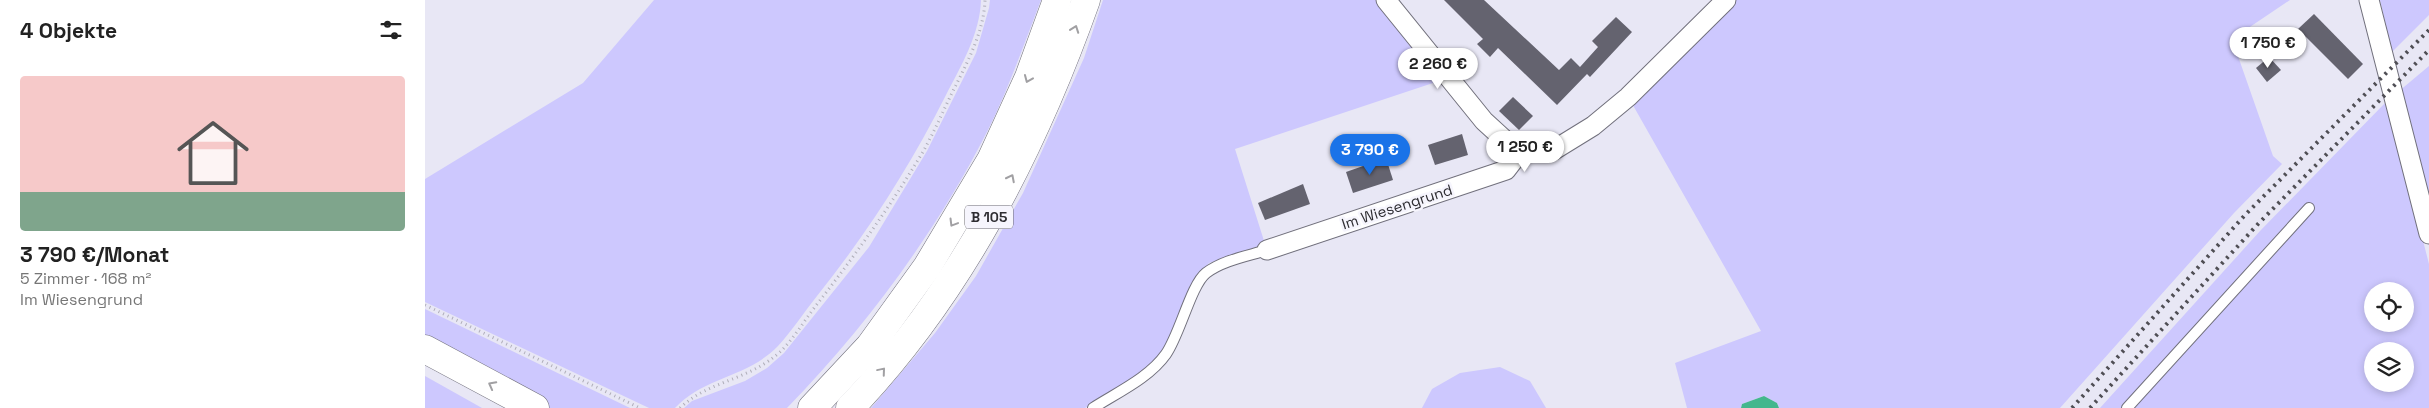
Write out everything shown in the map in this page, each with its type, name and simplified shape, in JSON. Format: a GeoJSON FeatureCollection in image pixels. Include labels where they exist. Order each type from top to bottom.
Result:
{"type":"FeatureCollection","features":[{"type":"Feature","properties":{"kind":"highway","name":"B 105"},"geometry":{"type":"LineString","coordinates":[[811,408],[870,346],[927,267],[991,160],[1029,77],[1057,0]]}},
{"type":"Feature","properties":{"kind":"highway","name":"B 105"},"geometry":{"type":"LineString","coordinates":[[850,408],[905,343],[936,301],[989,218],[1033,134],[1061,70],[1086,0]]}},
{"type":"Feature","properties":{"kind":"highway"},"geometry":{"type":"LineString","coordinates":[[425,349],[535,408]]}},
{"type":"Feature","properties":{"kind":"highway"},"geometry":{"type":"LineString","coordinates":[[425,369],[495,408]]}},
{"type":"Feature","properties":{"kind":"street"},"geometry":{"type":"LineString","coordinates":[[1386,0],[1484,121],[1519,153],[1553,150],[1593,126],[1628,97],[1726,0]]}},
{"type":"Feature","properties":{"kind":"street"},"geometry":{"type":"LineString","coordinates":[[2369,0],[2429,234]]}},
{"type":"Feature","properties":{"kind":"street","name":"Im Wiesengrund"},"geometry":{"type":"LineString","coordinates":[[1267,250],[1506,170],[1519,153]]}},
{"type":"Feature","properties":{"kind":"lane"},"geometry":{"type":"LineString","coordinates":[[2127,408],[2309,208]]}},
{"type":"Feature","properties":{"kind":"lane"},"geometry":{"type":"LineString","coordinates":[[1093,408],[1147,374],[1165,355],[1176,337],[1197,286],[1205,274],[1216,267],[1267,250]]}},
{"type":"Feature","properties":{"kind":"path"},"geometry":{"type":"LineString","coordinates":[[680,408],[689,398],[707,389],[742,377],[764,365],[782,350],[863,245],[929,140],[973,51],[985,8],[985,0]]}},
{"type":"Feature","properties":{"kind":"path"},"geometry":{"type":"LineString","coordinates":[[425,305],[640,408]]}},
{"type":"Feature","properties":{"kind":"shaded area"},"geometry":{"type":"Polygon","coordinates":[[[654,0],[981,0],[980,13],[969,49],[932,122],[887,199],[836,272],[783,340],[766,357],[739,372],[699,390],[675,408],[649,408],[425,302],[425,179],[583,83],[654,0]]]}},
{"type":"Feature","properties":{"kind":"shaded area"},"geometry":{"type":"Polygon","coordinates":[[[990,0],[1041,0],[1010,82],[968,168],[923,241],[872,311],[787,408],[684,408],[692,401],[745,381],[767,368],[784,353],[869,247],[927,151],[976,53],[990,0]]]}},
{"type":"Feature","properties":{"kind":"shaded area"},"geometry":{"type":"Polygon","coordinates":[[[1103,0],[1379,0],[1445,79],[1235,149],[1265,244],[1209,263],[1195,281],[1173,337],[1159,356],[1142,373],[1085,408],[871,408],[935,333],[976,276],[1023,193],[1084,58],[1103,0]]]}},
{"type":"Feature","properties":{"kind":"shaded area"},"geometry":{"type":"Polygon","coordinates":[[[1732,0],[2290,0],[2232,39],[2273,156],[2282,164],[2234,213],[2060,408],[1779,408],[1777,403],[1764,396],[1742,404],[1741,408],[1687,408],[1675,363],[1761,331],[1630,100],[1732,0]]]}},
{"type":"Feature","properties":{"kind":"shaded area"},"geometry":{"type":"Polygon","coordinates":[[[2380,0],[2429,0],[2429,15],[2392,52],[2380,0]]]}},
{"type":"Feature","properties":{"kind":"shaded area"},"geometry":{"type":"Polygon","coordinates":[[[2429,66],[2429,209],[2398,92],[2429,66]]]}},
{"type":"Feature","properties":{"kind":"shaded area"},"geometry":{"type":"Polygon","coordinates":[[[2385,103],[2393,124],[2429,264],[2429,408],[2100,408],[2260,231],[2385,103]]]}},
{"type":"Feature","properties":{"kind":"shaded area"},"geometry":{"type":"Polygon","coordinates":[[[425,309],[630,408],[548,408],[425,341],[425,309]]]}},
{"type":"Feature","properties":{"kind":"shaded area"},"geometry":{"type":"Polygon","coordinates":[[[1500,367],[1530,381],[1546,408],[1422,408],[1432,389],[1460,373],[1500,367]]]}},
{"type":"Feature","properties":{"kind":"shaded area"},"geometry":{"type":"Polygon","coordinates":[[[425,376],[482,408],[425,408],[425,376]]]}},
{"type":"Feature","properties":{"kind":"shaded area"},"geometry":{"type":"Polygon","coordinates":[[[1764,396],[1777,403],[1779,408],[1741,408],[1742,404],[1764,396]]]}},
{"type":"Feature","properties":{"kind":"building"},"geometry":{"type":"Polygon","coordinates":[[[1444,0],[1484,0],[1559,70],[1571,58],[1580,67],[1598,47],[1592,41],[1616,17],[1632,32],[1590,77],[1587,74],[1557,105],[1498,48],[1490,57],[1477,44],[1483,39],[1444,0]]]}},
{"type":"Feature","properties":{"kind":"building"},"geometry":{"type":"Polygon","coordinates":[[[2314,14],[2363,64],[2348,79],[2298,29],[2314,14]]]}},
{"type":"Feature","properties":{"kind":"building"},"geometry":{"type":"Polygon","coordinates":[[[2269,57],[2281,70],[2267,82],[2256,68],[2269,57]]]}},
{"type":"Feature","properties":{"kind":"building"},"geometry":{"type":"Polygon","coordinates":[[[1513,97],[1533,116],[1519,130],[1499,111],[1513,97]]]}},
{"type":"Feature","properties":{"kind":"building"},"geometry":{"type":"Polygon","coordinates":[[[1462,134],[1468,155],[1435,165],[1428,145],[1462,134]]]}},
{"type":"Feature","properties":{"kind":"building"},"geometry":{"type":"Polygon","coordinates":[[[1386,158],[1393,180],[1353,193],[1346,172],[1386,158]]]}},
{"type":"Feature","properties":{"kind":"building"},"geometry":{"type":"Polygon","coordinates":[[[1303,184],[1310,204],[1265,220],[1258,203],[1303,184]]]}},
{"type":"Feature","properties":{"kind":"railway"},"geometry":{"type":"LineString","coordinates":[[2072,408],[2245,215],[2429,30]]}},
{"type":"Feature","properties":{"kind":"railway"},"geometry":{"type":"LineString","coordinates":[[2090,408],[2258,224],[2429,50]]}}]}
